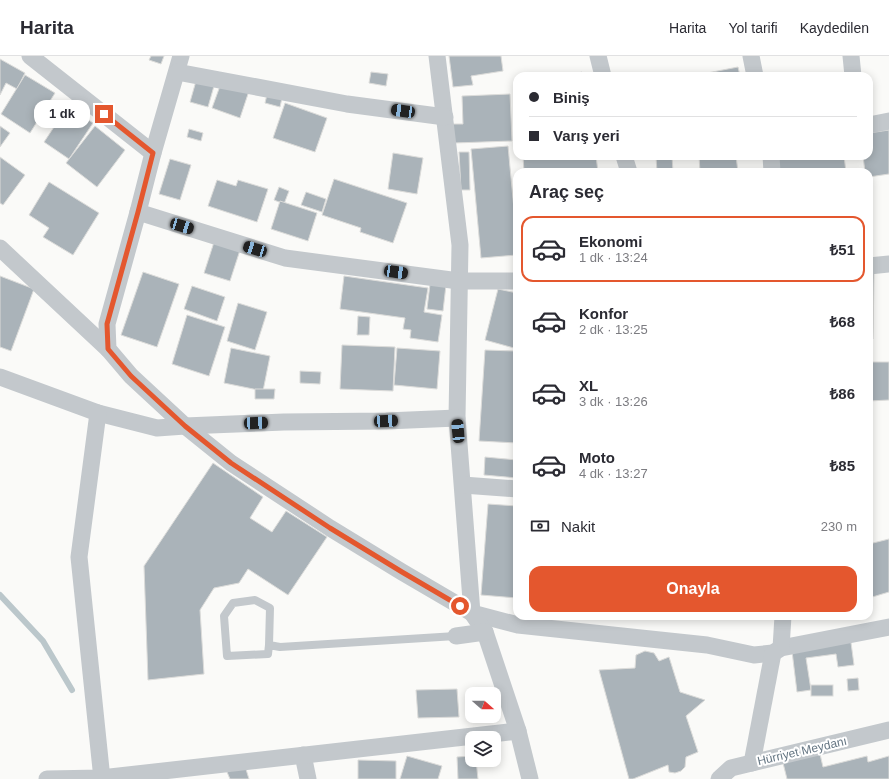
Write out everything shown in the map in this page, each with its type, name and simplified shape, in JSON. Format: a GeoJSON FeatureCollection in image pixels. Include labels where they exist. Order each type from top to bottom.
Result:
{"type":"FeatureCollection","features":[{"type":"Feature","properties":{"kind":"street"},"geometry":{"type":"LineString","coordinates":[[30,56],[153,153]]}},
{"type":"Feature","properties":{"kind":"street"},"geometry":{"type":"LineString","coordinates":[[108,349],[107,324],[181,56]]}},
{"type":"Feature","properties":{"kind":"street"},"geometry":{"type":"LineString","coordinates":[[437,56],[460,245],[457,418],[472,613],[485,632],[518,731],[530,779]]}},
{"type":"Feature","properties":{"kind":"street"},"geometry":{"type":"LineString","coordinates":[[598,56],[602,72]]}},
{"type":"Feature","properties":{"kind":"street"},"geometry":{"type":"LineString","coordinates":[[751,56],[754,72]]}},
{"type":"Feature","properties":{"kind":"street"},"geometry":{"type":"LineString","coordinates":[[851,56],[853,72]]}},
{"type":"Feature","properties":{"kind":"street"},"geometry":{"type":"LineString","coordinates":[[176,72],[347,104],[445,117]]}},
{"type":"Feature","properties":{"kind":"street"},"geometry":{"type":"LineString","coordinates":[[873,124],[889,121]]}},
{"type":"Feature","properties":{"kind":"street"},"geometry":{"type":"LineString","coordinates":[[138,212],[285,258],[459,281],[513,281]]}},
{"type":"Feature","properties":{"kind":"street"},"geometry":{"type":"LineString","coordinates":[[0,248],[108,349],[131,376],[185,426],[231,463],[330,528],[472,613],[518,625],[707,645],[754,655],[889,627]]}},
{"type":"Feature","properties":{"kind":"street"},"geometry":{"type":"LineString","coordinates":[[873,266],[889,264]]}},
{"type":"Feature","properties":{"kind":"street"},"geometry":{"type":"LineString","coordinates":[[0,377],[98,413],[157,428],[284,422],[386,421],[457,418]]}},
{"type":"Feature","properties":{"kind":"street"},"geometry":{"type":"LineString","coordinates":[[98,413],[79,557],[102,778]]}},
{"type":"Feature","properties":{"kind":"street"},"geometry":{"type":"LineString","coordinates":[[463,485],[513,489]]}},
{"type":"Feature","properties":{"kind":"street"},"geometry":{"type":"LineString","coordinates":[[752,763],[777,651],[782,620]]}},
{"type":"Feature","properties":{"kind":"street"},"geometry":{"type":"LineString","coordinates":[[456,636],[485,632]]}},
{"type":"Feature","properties":{"kind":"street","name":"Hürriyet Meydanı"},"geometry":{"type":"LineString","coordinates":[[729,775],[752,763],[889,730]]}},
{"type":"Feature","properties":{"kind":"street"},"geometry":{"type":"LineString","coordinates":[[47,779],[102,778],[518,731]]}},
{"type":"Feature","properties":{"kind":"street"},"geometry":{"type":"LineString","coordinates":[[303,755],[308,779]]}},
{"type":"Feature","properties":{"kind":"lane"},"geometry":{"type":"LineString","coordinates":[[255,600],[270,608],[269,645],[268,654],[227,656],[224,616],[233,603],[255,600]]}},
{"type":"Feature","properties":{"kind":"lane"},"geometry":{"type":"LineString","coordinates":[[269,645],[280,647],[456,636]]}},
{"type":"Feature","properties":{"kind":"building"},"geometry":{"type":"Polygon","coordinates":[[[151,56],[164,56],[161,64],[149,60],[151,56]]]}},
{"type":"Feature","properties":{"kind":"building"},"geometry":{"type":"Polygon","coordinates":[[[449,56],[501,56],[503,71],[471,76],[473,85],[453,87],[449,56]]]}},
{"type":"Feature","properties":{"kind":"building"},"geometry":{"type":"Polygon","coordinates":[[[0,59],[25,73],[17,89],[6,83],[0,95],[0,59]]]}},
{"type":"Feature","properties":{"kind":"building"},"geometry":{"type":"Polygon","coordinates":[[[738,67],[739,72],[712,72],[738,67]]]}},
{"type":"Feature","properties":{"kind":"building"},"geometry":{"type":"Polygon","coordinates":[[[371,72],[388,74],[386,86],[369,83],[371,72]]]}},
{"type":"Feature","properties":{"kind":"building"},"geometry":{"type":"Polygon","coordinates":[[[198,74],[216,79],[208,107],[190,102],[198,74]]]}},
{"type":"Feature","properties":{"kind":"building"},"geometry":{"type":"Polygon","coordinates":[[[25,75],[55,93],[30,133],[1,114],[25,75]]]}},
{"type":"Feature","properties":{"kind":"building"},"geometry":{"type":"Polygon","coordinates":[[[224,75],[251,85],[240,118],[212,108],[224,75]]]}},
{"type":"Feature","properties":{"kind":"building"},"geometry":{"type":"Polygon","coordinates":[[[269,86],[284,89],[280,107],[265,103],[269,86]]]}},
{"type":"Feature","properties":{"kind":"building"},"geometry":{"type":"Polygon","coordinates":[[[510,94],[512,141],[454,143],[453,124],[463,124],[462,96],[510,94]]]}},
{"type":"Feature","properties":{"kind":"building"},"geometry":{"type":"Polygon","coordinates":[[[285,103],[327,118],[315,152],[273,138],[285,103]]]}},
{"type":"Feature","properties":{"kind":"building"},"geometry":{"type":"Polygon","coordinates":[[[68,106],[93,123],[69,159],[44,142],[68,106]]]}},
{"type":"Feature","properties":{"kind":"building"},"geometry":{"type":"Polygon","coordinates":[[[0,126],[10,133],[0,147],[0,126]]]}},
{"type":"Feature","properties":{"kind":"building"},"geometry":{"type":"Polygon","coordinates":[[[95,126],[125,150],[97,187],[66,163],[95,126]]]}},
{"type":"Feature","properties":{"kind":"building"},"geometry":{"type":"Polygon","coordinates":[[[189,129],[203,133],[201,141],[187,137],[189,129]]]}},
{"type":"Feature","properties":{"kind":"building"},"geometry":{"type":"Polygon","coordinates":[[[889,130],[889,174],[873,176],[873,168],[864,168],[864,160],[873,160],[873,132],[889,130]]]}},
{"type":"Feature","properties":{"kind":"building"},"geometry":{"type":"Polygon","coordinates":[[[508,146],[513,199],[513,255],[481,258],[471,149],[508,146]]]}},
{"type":"Feature","properties":{"kind":"building"},"geometry":{"type":"Polygon","coordinates":[[[459,152],[469,152],[470,190],[461,190],[459,152]]]}},
{"type":"Feature","properties":{"kind":"building"},"geometry":{"type":"Polygon","coordinates":[[[393,153],[423,158],[417,194],[388,189],[393,153]]]}},
{"type":"Feature","properties":{"kind":"building"},"geometry":{"type":"Polygon","coordinates":[[[0,157],[25,175],[3,205],[0,203],[0,157]]]}},
{"type":"Feature","properties":{"kind":"building"},"geometry":{"type":"Polygon","coordinates":[[[170,159],[191,165],[180,200],[159,194],[170,159]]]}},
{"type":"Feature","properties":{"kind":"building"},"geometry":{"type":"Polygon","coordinates":[[[523,160],[596,160],[598,168],[524,168],[523,160]]]}},
{"type":"Feature","properties":{"kind":"building"},"geometry":{"type":"Polygon","coordinates":[[[656,160],[672,160],[673,168],[657,168],[656,160]]]}},
{"type":"Feature","properties":{"kind":"building"},"geometry":{"type":"Polygon","coordinates":[[[699,160],[736,160],[738,168],[700,168],[699,160]]]}},
{"type":"Feature","properties":{"kind":"building"},"geometry":{"type":"Polygon","coordinates":[[[776,160],[844,160],[846,168],[777,168],[776,160]]]}},
{"type":"Feature","properties":{"kind":"building"},"geometry":{"type":"Polygon","coordinates":[[[334,179],[407,203],[393,243],[360,232],[361,228],[322,215],[334,179]]]}},
{"type":"Feature","properties":{"kind":"building"},"geometry":{"type":"Polygon","coordinates":[[[217,180],[236,186],[238,180],[268,189],[257,222],[208,206],[217,180]]]}},
{"type":"Feature","properties":{"kind":"building"},"geometry":{"type":"Polygon","coordinates":[[[49,182],[99,213],[73,255],[43,237],[49,228],[29,215],[49,182]]]}},
{"type":"Feature","properties":{"kind":"building"},"geometry":{"type":"Polygon","coordinates":[[[279,187],[289,191],[284,204],[274,200],[279,187]]]}},
{"type":"Feature","properties":{"kind":"building"},"geometry":{"type":"Polygon","coordinates":[[[306,192],[326,199],[322,212],[301,205],[306,192]]]}},
{"type":"Feature","properties":{"kind":"building"},"geometry":{"type":"Polygon","coordinates":[[[280,201],[317,213],[308,241],[271,229],[280,201]]]}},
{"type":"Feature","properties":{"kind":"building"},"geometry":{"type":"Polygon","coordinates":[[[216,236],[242,244],[230,281],[204,273],[216,236]]]}},
{"type":"Feature","properties":{"kind":"building"},"geometry":{"type":"Polygon","coordinates":[[[143,272],[179,284],[157,347],[121,335],[143,272]]]}},
{"type":"Feature","properties":{"kind":"building"},"geometry":{"type":"Polygon","coordinates":[[[873,272],[874,272],[873,339],[873,272]]]}},
{"type":"Feature","properties":{"kind":"building"},"geometry":{"type":"Polygon","coordinates":[[[0,276],[34,289],[11,351],[0,347],[0,276]]]}},
{"type":"Feature","properties":{"kind":"building"},"geometry":{"type":"Polygon","coordinates":[[[344,276],[428,288],[424,312],[442,315],[438,342],[410,338],[411,330],[403,329],[405,318],[340,309],[344,276]]]}},
{"type":"Feature","properties":{"kind":"building"},"geometry":{"type":"Polygon","coordinates":[[[430,284],[446,285],[443,311],[427,309],[430,284]]]}},
{"type":"Feature","properties":{"kind":"building"},"geometry":{"type":"Polygon","coordinates":[[[192,286],[225,297],[217,321],[184,309],[192,286]]]}},
{"type":"Feature","properties":{"kind":"building"},"geometry":{"type":"Polygon","coordinates":[[[498,289],[513,292],[513,348],[485,340],[498,289]]]}},
{"type":"Feature","properties":{"kind":"building"},"geometry":{"type":"Polygon","coordinates":[[[238,303],[267,312],[255,350],[227,341],[238,303]]]}},
{"type":"Feature","properties":{"kind":"building"},"geometry":{"type":"Polygon","coordinates":[[[187,315],[225,327],[209,376],[172,364],[187,315]]]}},
{"type":"Feature","properties":{"kind":"building"},"geometry":{"type":"Polygon","coordinates":[[[358,316],[370,317],[369,335],[357,335],[358,316]]]}},
{"type":"Feature","properties":{"kind":"building"},"geometry":{"type":"Polygon","coordinates":[[[342,345],[395,347],[393,391],[340,389],[342,345]]]}},
{"type":"Feature","properties":{"kind":"building"},"geometry":{"type":"Polygon","coordinates":[[[231,348],[270,356],[263,391],[224,383],[231,348]]]}},
{"type":"Feature","properties":{"kind":"building"},"geometry":{"type":"Polygon","coordinates":[[[397,348],[440,351],[437,389],[394,385],[397,348]]]}},
{"type":"Feature","properties":{"kind":"building"},"geometry":{"type":"Polygon","coordinates":[[[485,350],[513,351],[513,443],[479,441],[485,350]]]}},
{"type":"Feature","properties":{"kind":"building"},"geometry":{"type":"Polygon","coordinates":[[[873,362],[889,362],[889,400],[873,401],[873,362]]]}},
{"type":"Feature","properties":{"kind":"building"},"geometry":{"type":"Polygon","coordinates":[[[300,371],[321,372],[320,384],[300,383],[300,371]]]}},
{"type":"Feature","properties":{"kind":"building"},"geometry":{"type":"Polygon","coordinates":[[[255,389],[275,389],[274,399],[255,399],[255,389]]]}},
{"type":"Feature","properties":{"kind":"building"},"geometry":{"type":"Polygon","coordinates":[[[485,457],[513,460],[513,478],[484,475],[485,457]]]}},
{"type":"Feature","properties":{"kind":"building"},"geometry":{"type":"Polygon","coordinates":[[[213,463],[263,497],[250,518],[272,532],[286,511],[327,537],[288,595],[248,569],[239,583],[214,588],[200,610],[204,674],[148,680],[144,566],[213,463]]]}},
{"type":"Feature","properties":{"kind":"building"},"geometry":{"type":"Polygon","coordinates":[[[488,504],[513,506],[513,598],[481,595],[488,504]]]}},
{"type":"Feature","properties":{"kind":"building"},"geometry":{"type":"Polygon","coordinates":[[[889,539],[889,592],[873,597],[873,543],[889,539]]]}},
{"type":"Feature","properties":{"kind":"building"},"geometry":{"type":"Polygon","coordinates":[[[850,635],[854,665],[838,667],[836,654],[806,658],[811,690],[797,692],[791,643],[850,635]]]}},
{"type":"Feature","properties":{"kind":"building"},"geometry":{"type":"Polygon","coordinates":[[[645,651],[654,653],[659,661],[669,657],[680,692],[705,700],[686,716],[698,752],[686,757],[685,767],[681,771],[675,773],[669,772],[668,765],[633,779],[629,779],[599,670],[635,668],[636,655],[645,651]]]}},
{"type":"Feature","properties":{"kind":"building"},"geometry":{"type":"Polygon","coordinates":[[[858,678],[859,690],[848,691],[847,679],[858,678]]]}},
{"type":"Feature","properties":{"kind":"building"},"geometry":{"type":"Polygon","coordinates":[[[811,685],[833,685],[833,696],[811,696],[811,685]]]}},
{"type":"Feature","properties":{"kind":"building"},"geometry":{"type":"Polygon","coordinates":[[[457,689],[459,717],[418,718],[416,690],[457,689]]]}},
{"type":"Feature","properties":{"kind":"building"},"geometry":{"type":"Polygon","coordinates":[[[820,754],[823,767],[867,756],[868,762],[889,756],[889,779],[787,779],[783,763],[820,754]]]}},
{"type":"Feature","properties":{"kind":"building"},"geometry":{"type":"Polygon","coordinates":[[[407,756],[442,766],[438,779],[400,779],[407,756]]]}},
{"type":"Feature","properties":{"kind":"building"},"geometry":{"type":"Polygon","coordinates":[[[465,756],[465,767],[477,767],[478,779],[458,779],[457,757],[465,756]]]}},
{"type":"Feature","properties":{"kind":"building"},"geometry":{"type":"Polygon","coordinates":[[[358,760],[396,761],[396,779],[358,779],[358,760]]]}},
{"type":"Feature","properties":{"kind":"building"},"geometry":{"type":"Polygon","coordinates":[[[245,766],[249,779],[230,779],[227,772],[245,766]]]}},
{"type":"Feature","properties":{"kind":"waterway"},"geometry":{"type":"LineString","coordinates":[[0,595],[43,641],[72,690]]}},
{"type":"Feature","properties":{"kind":"route"},"geometry":{"type":"LineString","coordinates":[[104,114],[153,153],[107,324],[108,349],[131,376],[185,426],[231,463],[330,528],[460,606]]}}]}
